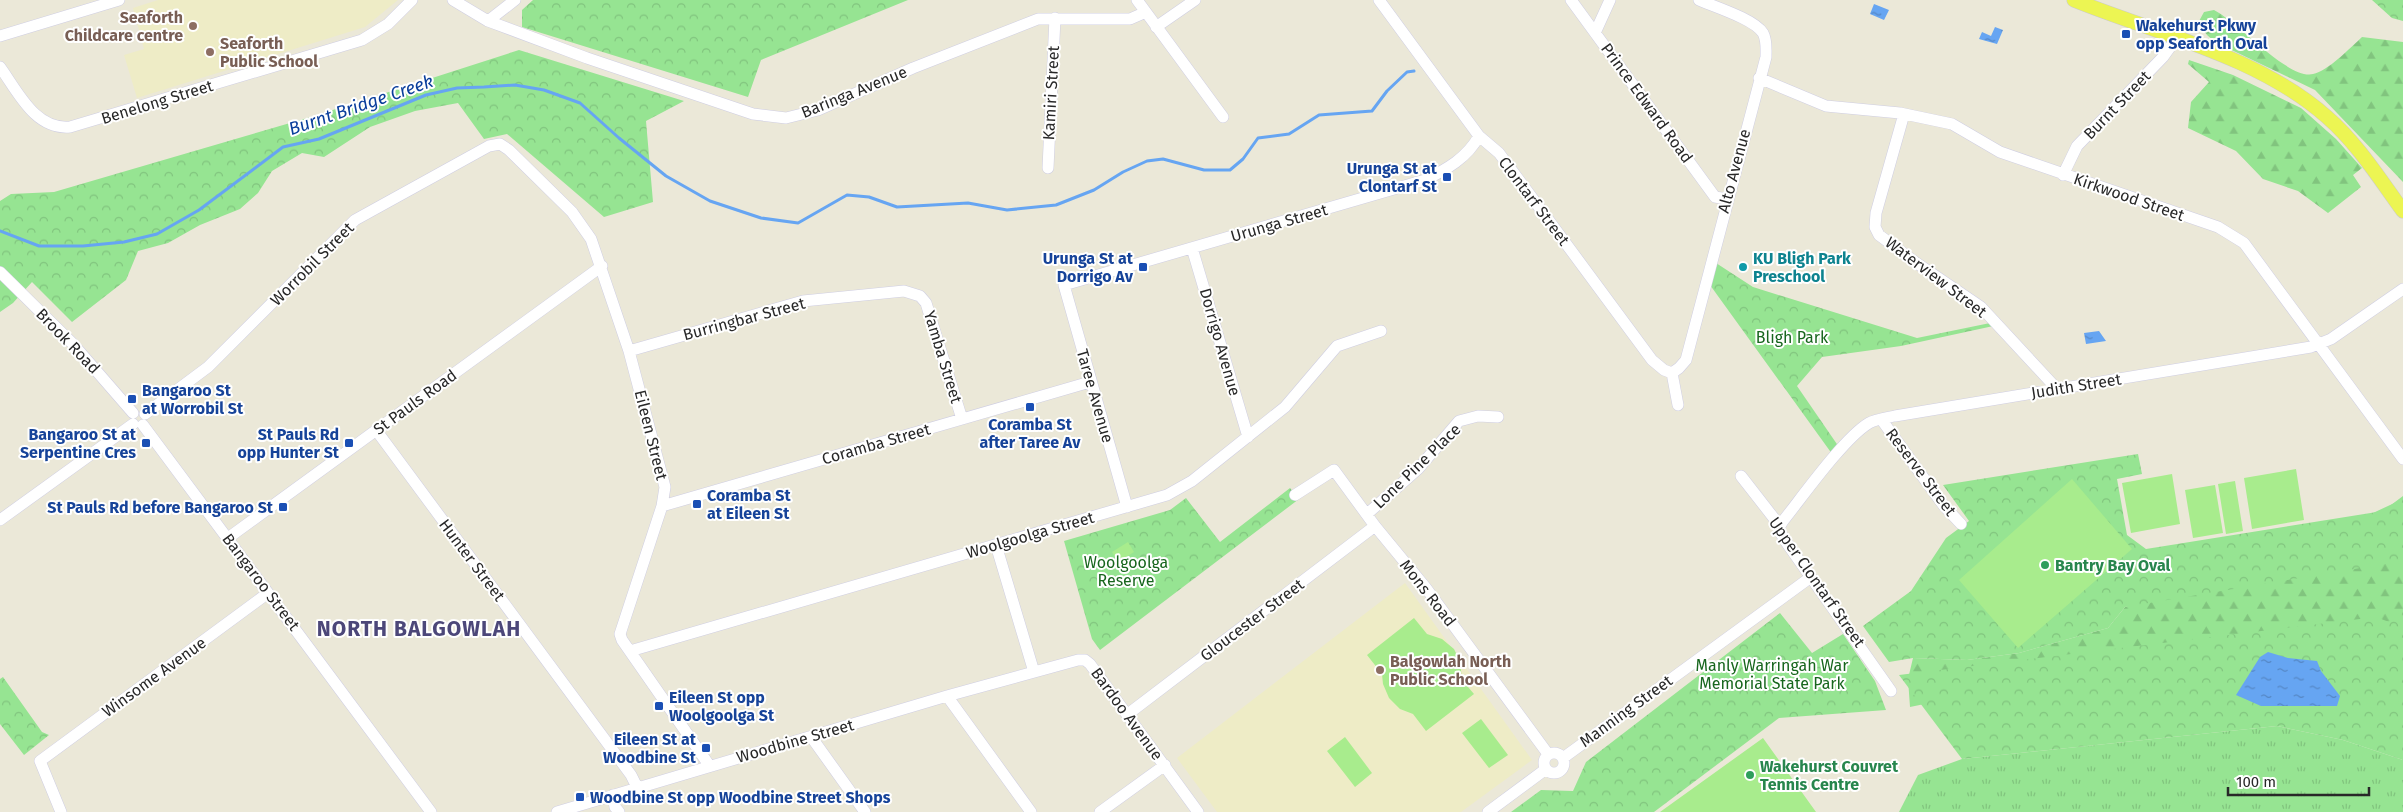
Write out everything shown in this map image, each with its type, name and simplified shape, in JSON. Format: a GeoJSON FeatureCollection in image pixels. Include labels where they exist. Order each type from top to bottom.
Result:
{"type":"FeatureCollection","features":[{"type":"Feature","properties":{"kind":"main road"},"geometry":{"type":"LineString","coordinates":[[2074,0],[2274,78],[2304,99],[2347,137],[2403,211]]}},
{"type":"Feature","properties":{"kind":"street"},"geometry":{"type":"LineString","coordinates":[[0,36],[118,0]]}},
{"type":"Feature","properties":{"kind":"street","name":"Benelong Street"},"geometry":{"type":"LineString","coordinates":[[0,67],[40,120],[54,127],[70,127],[362,40],[388,24],[412,0]]}},
{"type":"Feature","properties":{"kind":"street","name":"Baringa Avenue"},"geometry":{"type":"LineString","coordinates":[[453,0],[488,21],[587,58],[754,114],[786,118],[818,110],[1017,26],[1038,19],[1130,19],[1146,12]]}},
{"type":"Feature","properties":{"kind":"street"},"geometry":{"type":"LineString","coordinates":[[488,21],[515,0]]}},
{"type":"Feature","properties":{"kind":"street"},"geometry":{"type":"LineString","coordinates":[[1137,0],[1223,117]]}},
{"type":"Feature","properties":{"kind":"street"},"geometry":{"type":"LineString","coordinates":[[1156,27],[1195,0]]}},
{"type":"Feature","properties":{"kind":"street","name":"Clontarf Street"},"geometry":{"type":"LineString","coordinates":[[1379,0],[1479,136],[1499,153],[1652,360],[1664,370],[1672,372]]}},
{"type":"Feature","properties":{"kind":"street","name":"Prince Edward Road"},"geometry":{"type":"LineString","coordinates":[[1571,0],[1715,197],[1726,199]]}},
{"type":"Feature","properties":{"kind":"street"},"geometry":{"type":"LineString","coordinates":[[1595,33],[1610,0]]}},
{"type":"Feature","properties":{"kind":"street","name":"Alto Avenue"},"geometry":{"type":"LineString","coordinates":[[1672,372],[1679,368],[1686,360],[1726,199],[1766,56],[1763,33],[1754,25],[1699,0]]}},
{"type":"Feature","properties":{"kind":"street","name":"Kamiri Street"},"geometry":{"type":"LineString","coordinates":[[1048,168],[1055,18]]}},
{"type":"Feature","properties":{"kind":"street","name":"Burnt Street"},"geometry":{"type":"LineString","coordinates":[[2063,175],[2077,146],[2164,57],[2176,39]]}},
{"type":"Feature","properties":{"kind":"street","name":"Kirkwood Street"},"geometry":{"type":"LineString","coordinates":[[1760,78],[1826,106],[1904,114],[1952,124],[2000,152],[2218,227],[2244,243],[2403,459]]}},
{"type":"Feature","properties":{"kind":"street","name":"Waterview Street"},"geometry":{"type":"LineString","coordinates":[[1904,114],[1876,213],[1875,227],[1879,235],[1981,307],[2057,389]]}},
{"type":"Feature","properties":{"kind":"street","name":"Urunga Street"},"geometry":{"type":"LineString","coordinates":[[1064,285],[1425,180],[1445,170],[1470,152],[1479,136]]}},
{"type":"Feature","properties":{"kind":"street","name":"Eileen Street"},"geometry":{"type":"LineString","coordinates":[[500,144],[509,150],[572,212],[591,239],[602,266],[629,351],[664,479],[662,506],[620,628],[622,640],[709,765]]}},
{"type":"Feature","properties":{"kind":"street","name":"Worrobil Street"},"geometry":{"type":"LineString","coordinates":[[0,520],[208,367],[355,220],[489,146],[500,144]]}},
{"type":"Feature","properties":{"kind":"street","name":"Dorrigo Avenue"},"geometry":{"type":"LineString","coordinates":[[1192,248],[1248,437]]}},
{"type":"Feature","properties":{"kind":"street","name":"St Pauls Road"},"geometry":{"type":"LineString","coordinates":[[228,538],[602,266]]}},
{"type":"Feature","properties":{"kind":"street","name":"Brook Road"},"geometry":{"type":"LineString","coordinates":[[0,272],[73,344],[138,419]]}},
{"type":"Feature","properties":{"kind":"street","name":"Taree Avenue"},"geometry":{"type":"LineString","coordinates":[[1064,285],[1127,507]]}},
{"type":"Feature","properties":{"kind":"street","name":"Judith Street"},"geometry":{"type":"LineString","coordinates":[[1780,526],[1854,435],[1870,422],[2320,344],[2331,339],[2403,289]]}},
{"type":"Feature","properties":{"kind":"street","name":"Burringbar Street"},"geometry":{"type":"LineString","coordinates":[[629,351],[803,301],[904,291],[920,296]]}},
{"type":"Feature","properties":{"kind":"street","name":"Yamba Street"},"geometry":{"type":"LineString","coordinates":[[920,296],[926,303],[962,419]]}},
{"type":"Feature","properties":{"kind":"street","name":"Woolgoolga Street"},"geometry":{"type":"LineString","coordinates":[[630,651],[1167,495],[1192,481],[1285,408],[1337,346],[1381,331]]}},
{"type":"Feature","properties":{"kind":"street"},"geometry":{"type":"LineString","coordinates":[[1672,372],[1678,405]]}},
{"type":"Feature","properties":{"kind":"street","name":"Coramba Street"},"geometry":{"type":"LineString","coordinates":[[662,506],[1090,382]]}},
{"type":"Feature","properties":{"kind":"street","name":"Lone Pine Place"},"geometry":{"type":"LineString","coordinates":[[1367,514],[1418,469],[1459,421],[1478,416],[1498,417]]}},
{"type":"Feature","properties":{"kind":"street","name":"Bangaroo Street"},"geometry":{"type":"LineString","coordinates":[[138,419],[431,812]]}},
{"type":"Feature","properties":{"kind":"street","name":"Reserve Street"},"geometry":{"type":"LineString","coordinates":[[1881,419],[1944,506],[1961,524]]}},
{"type":"Feature","properties":{"kind":"street","name":"Hunter Street"},"geometry":{"type":"LineString","coordinates":[[376,430],[631,775],[637,787]]}},
{"type":"Feature","properties":{"kind":"street","name":"Mons Road"},"geometry":{"type":"LineString","coordinates":[[1295,494],[1334,470],[1375,526],[1426,588],[1548,754]]}},
{"type":"Feature","properties":{"kind":"street","name":"Upper Clontarf Street"},"geometry":{"type":"LineString","coordinates":[[1740,476],[1780,526],[1784,539],[1891,691]]}},
{"type":"Feature","properties":{"kind":"street","name":"Gloucester Street"},"geometry":{"type":"LineString","coordinates":[[1128,714],[1375,526]]}},
{"type":"Feature","properties":{"kind":"street"},"geometry":{"type":"LineString","coordinates":[[996,545],[1034,672]]}},
{"type":"Feature","properties":{"kind":"street","name":"Manning Street"},"geometry":{"type":"LineString","coordinates":[[1563,758],[1811,577]]}},
{"type":"Feature","properties":{"kind":"street","name":"Winsome Avenue"},"geometry":{"type":"LineString","coordinates":[[61,812],[40,761],[268,593]]}},
{"type":"Feature","properties":{"kind":"street","name":"Bardoo Avenue"},"geometry":{"type":"LineString","coordinates":[[1034,672],[1078,660],[1085,660],[1090,664],[1198,812]]}},
{"type":"Feature","properties":{"kind":"street","name":"Woodbine Street"},"geometry":{"type":"LineString","coordinates":[[557,812],[709,765],[812,738],[947,696],[1034,672]]}},
{"type":"Feature","properties":{"kind":"street"},"geometry":{"type":"LineString","coordinates":[[947,696],[1030,812]]}},
{"type":"Feature","properties":{"kind":"street"},"geometry":{"type":"LineString","coordinates":[[812,738],[865,812]]}},
{"type":"Feature","properties":{"kind":"street"},"geometry":{"type":"LineString","coordinates":[[1555,753],[1563,758],[1563,767],[1559,772],[1553,773],[1546,769],[1544,762],[1548,754],[1555,753]]}},
{"type":"Feature","properties":{"kind":"street"},"geometry":{"type":"LineString","coordinates":[[1100,812],[1165,765]]}},
{"type":"Feature","properties":{"kind":"street"},"geometry":{"type":"LineString","coordinates":[[1488,812],[1546,769]]}},
{"type":"Feature","properties":{"kind":"street"},"geometry":{"type":"LineString","coordinates":[[613,795],[615,807],[619,812]]}},
{"type":"Feature","properties":{"kind":"shaded area","name":"Seaforth Public School"},"geometry":{"type":"Polygon","coordinates":[[[158,0],[398,0],[365,27],[137,98],[124,55],[144,49],[133,8],[158,0]]]}},
{"type":"Feature","properties":{"kind":"shaded area","name":"Balgowlah North Public School"},"geometry":{"type":"Polygon","coordinates":[[[1405,583],[1532,760],[1461,812],[1217,812],[1177,758],[1405,583]]]}},
{"type":"Feature","properties":{"kind":"green space"},"geometry":{"type":"Polygon","coordinates":[[[533,0],[908,0],[761,60],[748,97],[522,27],[522,10],[533,0]]]}},
{"type":"Feature","properties":{"kind":"green space"},"geometry":{"type":"Polygon","coordinates":[[[2372,0],[2403,0],[2403,21],[2392,18],[2372,0]]]}},
{"type":"Feature","properties":{"kind":"green space"},"geometry":{"type":"Polygon","coordinates":[[[2214,10],[2224,16],[2277,60],[2303,73],[2313,74],[2319,72],[2339,58],[2362,37],[2403,42],[2403,182],[2315,90],[2215,42],[2207,35],[2198,23],[2204,12],[2214,10]]]}},
{"type":"Feature","properties":{"kind":"green space"},"geometry":{"type":"Polygon","coordinates":[[[519,50],[684,101],[646,121],[653,202],[604,217],[507,134],[484,139],[458,103],[415,111],[370,127],[324,157],[302,153],[272,171],[258,193],[240,209],[200,225],[168,243],[138,251],[126,280],[72,322],[32,282],[13,303],[0,312],[0,201],[11,194],[54,192],[314,116],[519,50]]]}},
{"type":"Feature","properties":{"kind":"green space"},"geometry":{"type":"Polygon","coordinates":[[[2189,60],[2233,75],[2301,108],[2336,139],[2362,168],[2353,175],[2361,187],[2328,213],[2298,191],[2263,179],[2236,151],[2188,128],[2191,102],[2209,82],[2188,64],[2189,60]]]}},
{"type":"Feature","properties":{"kind":"green space","name":"Bligh Park"},"geometry":{"type":"Polygon","coordinates":[[[1716,263],[1753,287],[1917,338],[1995,322],[1998,325],[1901,346],[1822,357],[1797,386],[1841,450],[1835,458],[1710,285],[1716,263]]]}},
{"type":"Feature","properties":{"kind":"green space"},"geometry":{"type":"Polygon","coordinates":[[[2138,454],[2142,474],[2117,479],[2127,535],[2146,549],[2383,511],[2403,496],[2403,561],[2125,607],[2108,628],[2019,653],[1967,660],[1913,658],[1889,662],[1863,626],[1911,591],[1946,538],[1969,521],[1943,485],[2138,454]]]}},
{"type":"Feature","properties":{"kind":"green space"},"geometry":{"type":"Polygon","coordinates":[[[2296,469],[2304,520],[2252,529],[2244,478],[2296,469]]]}},
{"type":"Feature","properties":{"kind":"green space"},"geometry":{"type":"Polygon","coordinates":[[[2172,474],[2180,524],[2131,533],[2122,483],[2172,474]]]}},
{"type":"Feature","properties":{"kind":"green space","name":"Bantry Bay Oval"},"geometry":{"type":"Polygon","coordinates":[[[2072,479],[2132,549],[2018,648],[1959,580],[2072,479]]]}},
{"type":"Feature","properties":{"kind":"green space"},"geometry":{"type":"Polygon","coordinates":[[[2235,481],[2243,531],[2226,534],[2218,484],[2235,481]]]}},
{"type":"Feature","properties":{"kind":"green space"},"geometry":{"type":"Polygon","coordinates":[[[2215,485],[2223,533],[2193,538],[2185,490],[2215,485]]]}},
{"type":"Feature","properties":{"kind":"green space","name":"Woolgoolga Reserve"},"geometry":{"type":"Polygon","coordinates":[[[1290,488],[1299,499],[1100,650],[1092,639],[1064,541],[1170,510],[1186,498],[1220,542],[1290,488]]]}},
{"type":"Feature","properties":{"kind":"green space"},"geometry":{"type":"Polygon","coordinates":[[[2403,499],[2403,760],[2343,716],[1944,700],[1910,707],[1908,679],[1913,658],[1967,660],[2019,653],[2108,628],[2125,607],[2317,539],[2403,499]]]}},
{"type":"Feature","properties":{"kind":"green space"},"geometry":{"type":"Polygon","coordinates":[[[1128,542],[1134,552],[1118,562],[1112,552],[1128,542]]]}},
{"type":"Feature","properties":{"kind":"green space"},"geometry":{"type":"Polygon","coordinates":[[[2403,611],[2403,760],[2343,740],[2277,726],[1962,759],[1899,675],[2376,617],[2389,622],[2403,611]]]}},
{"type":"Feature","properties":{"kind":"green space","name":"Manly Warringah War Memorial State Park"},"geometry":{"type":"Polygon","coordinates":[[[1780,613],[1812,653],[1843,634],[1875,681],[1886,710],[1779,718],[1654,812],[1511,812],[1541,790],[1573,791],[1586,762],[1780,613]]]}},
{"type":"Feature","properties":{"kind":"green space"},"geometry":{"type":"Polygon","coordinates":[[[1414,618],[1427,634],[1442,639],[1454,649],[1460,661],[1462,680],[1474,694],[1426,731],[1413,714],[1400,709],[1389,698],[1383,684],[1382,674],[1367,655],[1414,618]]]}},
{"type":"Feature","properties":{"kind":"green space"},"geometry":{"type":"Polygon","coordinates":[[[3,677],[42,732],[49,735],[24,755],[0,724],[0,679],[3,677]]]}},
{"type":"Feature","properties":{"kind":"green space"},"geometry":{"type":"Polygon","coordinates":[[[1481,719],[1508,755],[1489,768],[1462,733],[1481,719]]]}},
{"type":"Feature","properties":{"kind":"green space"},"geometry":{"type":"Polygon","coordinates":[[[2277,726],[2343,740],[2403,760],[2403,812],[1899,812],[1918,775],[1962,759],[2277,726]]]}},
{"type":"Feature","properties":{"kind":"green space"},"geometry":{"type":"Polygon","coordinates":[[[1345,737],[1372,773],[1355,787],[1327,751],[1345,737]]]}},
{"type":"Feature","properties":{"kind":"green space","name":"Wakehurst Couvret Tennis Centre"},"geometry":{"type":"Polygon","coordinates":[[[1763,738],[1816,812],[1660,812],[1763,738]]]}},
{"type":"Feature","properties":{"kind":"water"},"geometry":{"type":"Polygon","coordinates":[[[1874,4],[1889,10],[1884,20],[1870,14],[1874,4]]]}},
{"type":"Feature","properties":{"kind":"water"},"geometry":{"type":"Polygon","coordinates":[[[1995,27],[2003,30],[1997,44],[1979,39],[1982,32],[1991,36],[1995,27]]]}},
{"type":"Feature","properties":{"kind":"water"},"geometry":{"type":"Polygon","coordinates":[[[2099,331],[2106,341],[2086,344],[2084,333],[2099,331]]]}},
{"type":"Feature","properties":{"kind":"water"},"geometry":{"type":"Polygon","coordinates":[[[2268,652],[2288,658],[2317,661],[2321,671],[2340,696],[2337,706],[2261,706],[2236,695],[2260,657],[2268,652]]]}},
{"type":"Feature","properties":{"kind":"waterway","name":"Burnt Bridge Creek"},"geometry":{"type":"LineString","coordinates":[[0,231],[39,246],[83,246],[124,242],[157,234],[199,210],[283,147],[319,139],[426,95],[457,88],[515,85],[544,90],[580,103],[666,176],[710,201],[761,218],[798,223],[847,195],[869,197],[897,207],[968,203],[1007,210],[1056,205],[1094,190],[1123,172],[1147,161],[1163,159],[1204,170],[1230,170],[1243,159],[1258,138],[1289,134],[1319,115],[1372,111],[1387,91],[1407,72],[1414,71]]}},
{"type":"Feature","properties":{"kind":"place","name":"Seaforth Childcare centre"},"geometry":{"type":"Point","coordinates":[193,26]}},
{"type":"Feature","properties":{"kind":"place","name":"Wakehurst Pkwy opp Seaforth Oval"},"geometry":{"type":"Point","coordinates":[2126,34]}},
{"type":"Feature","properties":{"kind":"place","name":"Seaforth Public School"},"geometry":{"type":"Point","coordinates":[210,52]}},
{"type":"Feature","properties":{"kind":"place","name":"Urunga St at Clontarf St"},"geometry":{"type":"Point","coordinates":[1447,177]}},
{"type":"Feature","properties":{"kind":"place","name":"Urunga St at Dorrigo Av"},"geometry":{"type":"Point","coordinates":[1143,267]}},
{"type":"Feature","properties":{"kind":"place","name":"KU Bligh Park Preschool"},"geometry":{"type":"Point","coordinates":[1743,267]}},
{"type":"Feature","properties":{"kind":"place","name":"Bangaroo St at Worrobil St"},"geometry":{"type":"Point","coordinates":[132,399]}},
{"type":"Feature","properties":{"kind":"place","name":"Coramba St after Taree Av"},"geometry":{"type":"Point","coordinates":[1030,407]}},
{"type":"Feature","properties":{"kind":"place","name":"Bangaroo St at Serpentine Cres"},"geometry":{"type":"Point","coordinates":[146,443]}},
{"type":"Feature","properties":{"kind":"place","name":"St Pauls Rd opp Hunter St"},"geometry":{"type":"Point","coordinates":[349,443]}},
{"type":"Feature","properties":{"kind":"place","name":"Coramba St at Eileen St"},"geometry":{"type":"Point","coordinates":[697,504]}},
{"type":"Feature","properties":{"kind":"place","name":"St Pauls Rd before Bangaroo St"},"geometry":{"type":"Point","coordinates":[283,507]}},
{"type":"Feature","properties":{"kind":"place","name":"Bantry Bay Oval"},"geometry":{"type":"Point","coordinates":[2045,565]}},
{"type":"Feature","properties":{"kind":"place","name":"Balgowlah North Public School"},"geometry":{"type":"Point","coordinates":[1380,670]}},
{"type":"Feature","properties":{"kind":"place","name":"Eileen St opp Woolgoolga St"},"geometry":{"type":"Point","coordinates":[659,706]}},
{"type":"Feature","properties":{"kind":"place","name":"Eileen St at Woodbine St"},"geometry":{"type":"Point","coordinates":[706,748]}},
{"type":"Feature","properties":{"kind":"place","name":"Wakehurst Couvret Tennis Centre"},"geometry":{"type":"Point","coordinates":[1750,775]}},
{"type":"Feature","properties":{"kind":"place","name":"Woodbine St opp Woodbine Street Shops"},"geometry":{"type":"Point","coordinates":[580,797]}},
{"type":"Feature","properties":{"kind":"district","name":"NORTH BALGOWLAH"},"geometry":{"type":"Point","coordinates":[419,629]}}]}
